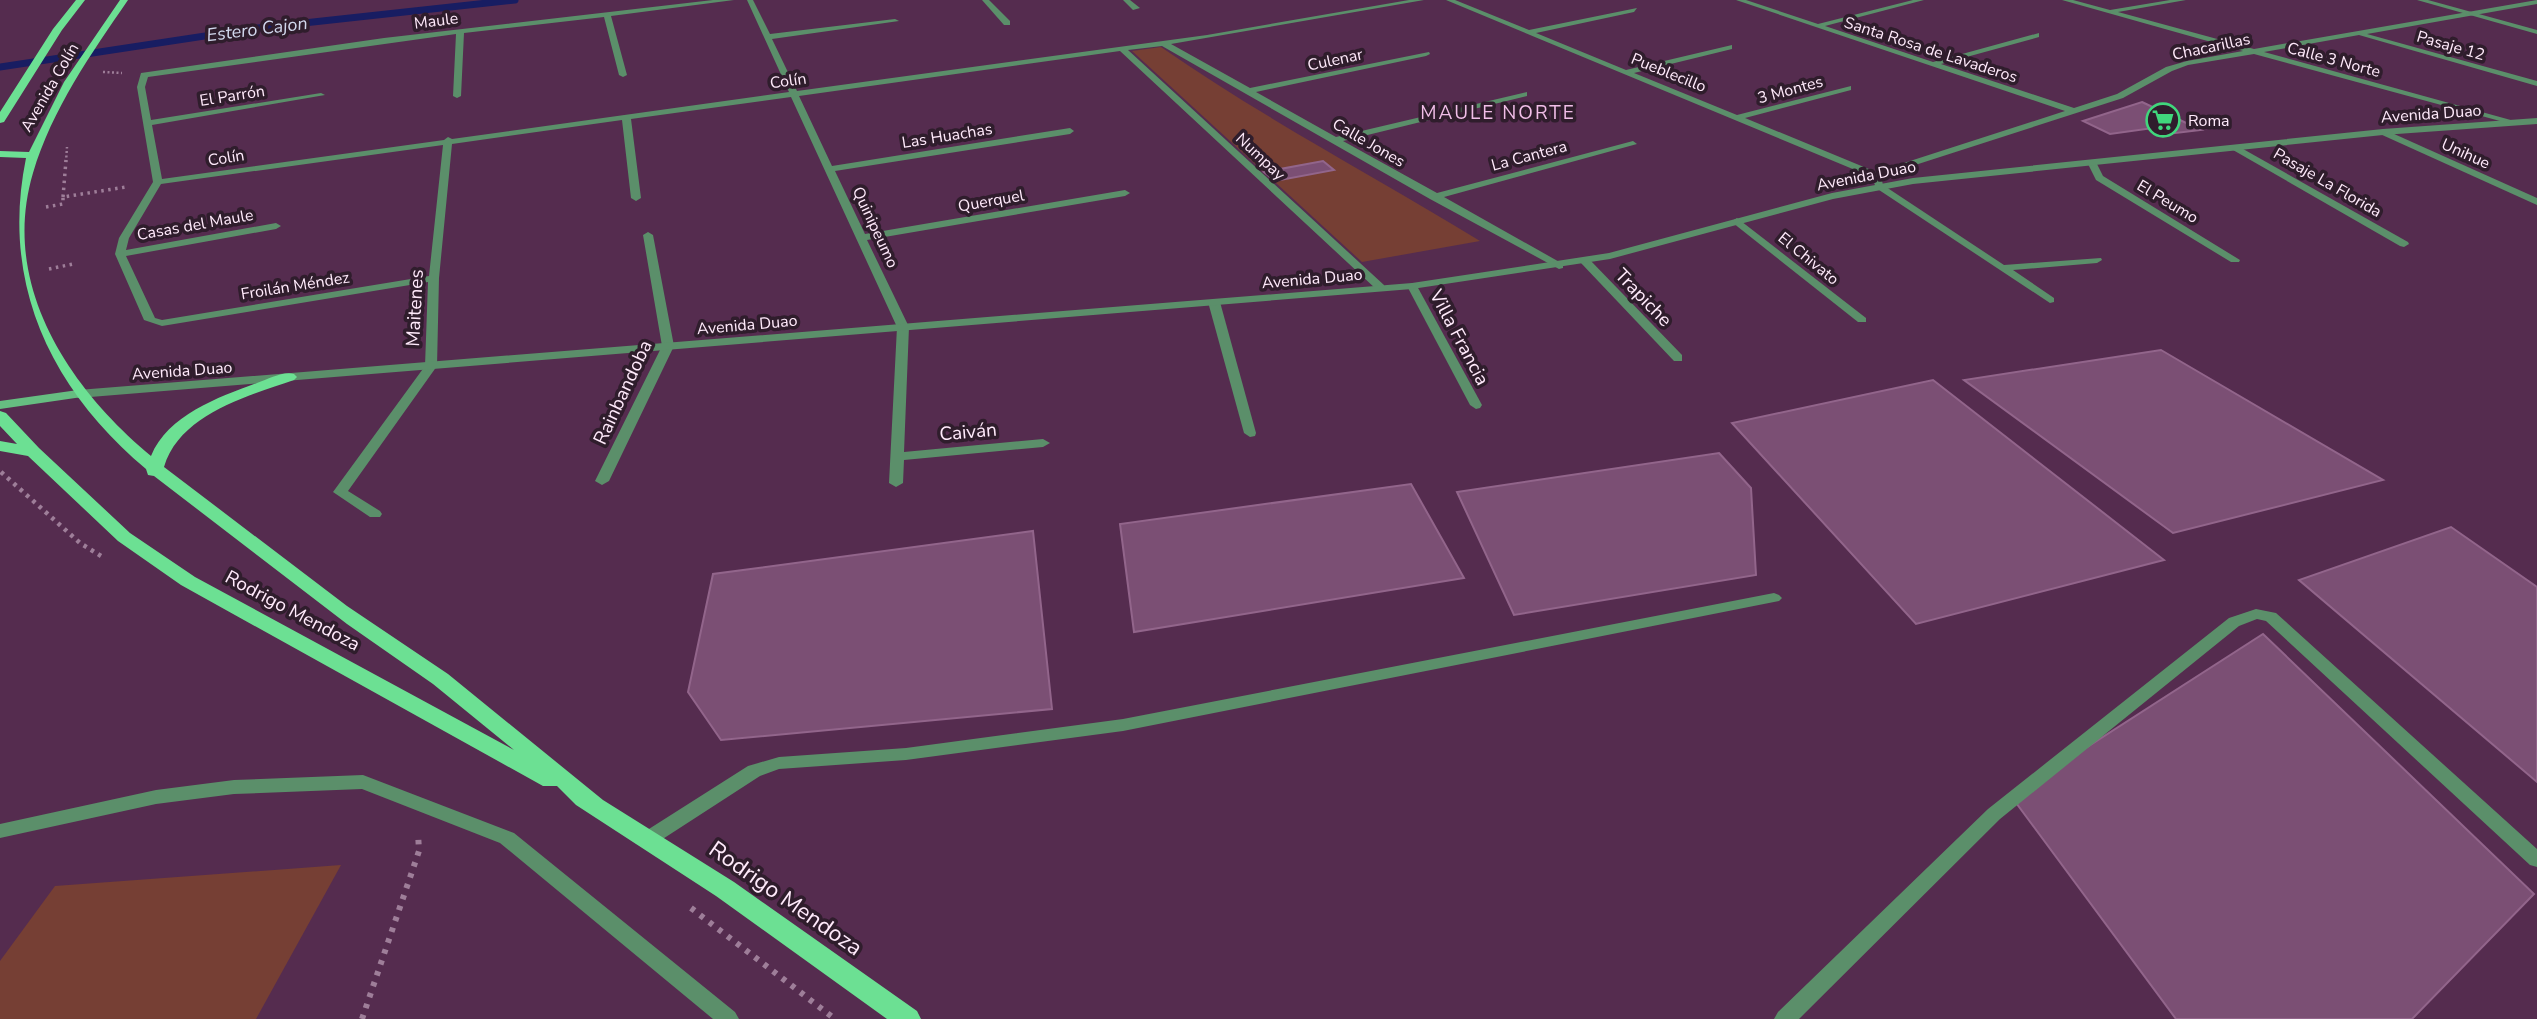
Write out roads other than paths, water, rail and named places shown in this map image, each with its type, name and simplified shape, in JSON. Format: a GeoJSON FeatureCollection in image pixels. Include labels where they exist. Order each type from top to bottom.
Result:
{"type":"FeatureCollection","features":[{"type":"Feature","properties":{"kind":"main road","name":"Avenida Colín"},"geometry":{"type":"LineString","coordinates":[[0,120],[5,102],[29,75],[81,0]]}},
{"type":"Feature","properties":{"kind":"main road","name":"Avenida Colín"},"geometry":{"type":"LineString","coordinates":[[78,394],[52,355],[32,309],[19,261],[18,213],[31,155],[79,69],[124,0]]}},
{"type":"Feature","properties":{"kind":"main road"},"geometry":{"type":"LineString","coordinates":[[0,153],[31,155]]}},
{"type":"Feature","properties":{"kind":"main road"},"geometry":{"type":"LineString","coordinates":[[154,471],[161,449],[184,425],[220,404],[289,377]]}},
{"type":"Feature","properties":{"kind":"main road"},"geometry":{"type":"LineString","coordinates":[[0,405],[78,394]]}},
{"type":"Feature","properties":{"kind":"main road","name":"Rodrigo Mendoza"},"geometry":{"type":"LineString","coordinates":[[78,394],[154,471],[354,620],[418,662],[594,804]]}},
{"type":"Feature","properties":{"kind":"main road","name":"Rodrigo Mendoza"},"geometry":{"type":"LineString","coordinates":[[0,416],[33,452],[124,537],[188,582],[594,804],[736,896],[908,1019]]}},
{"type":"Feature","properties":{"kind":"main road"},"geometry":{"type":"LineString","coordinates":[[0,446],[33,452]]}},
{"type":"Feature","properties":{"kind":"street","name":"Maule"},"geometry":{"type":"LineString","coordinates":[[148,123],[141,87],[144,75],[460,31],[732,0]]}},
{"type":"Feature","properties":{"kind":"street","name":"Quinipeumo"},"geometry":{"type":"LineString","coordinates":[[750,0],[903,327],[896,483]]}},
{"type":"Feature","properties":{"kind":"street"},"geometry":{"type":"LineString","coordinates":[[985,0],[1007,23]]}},
{"type":"Feature","properties":{"kind":"street"},"geometry":{"type":"LineString","coordinates":[[1126,0],[1136,8]]}},
{"type":"Feature","properties":{"kind":"street","name":"Colín"},"geometry":{"type":"LineString","coordinates":[[158,182],[1163,43],[1421,0]]}},
{"type":"Feature","properties":{"kind":"street","name":"Pueblecillo"},"geometry":{"type":"LineString","coordinates":[[1449,0],[1739,117],[1877,181],[2050,300]]}},
{"type":"Feature","properties":{"kind":"street","name":"Santa Rosa de Lavaderos"},"geometry":{"type":"LineString","coordinates":[[1739,0],[2074,111]]}},
{"type":"Feature","properties":{"kind":"street"},"geometry":{"type":"LineString","coordinates":[[1817,26],[1921,0]]}},
{"type":"Feature","properties":{"kind":"street","name":"Calle 3 Norte"},"geometry":{"type":"LineString","coordinates":[[2065,0],[2514,122]]}},
{"type":"Feature","properties":{"kind":"street"},"geometry":{"type":"LineString","coordinates":[[2108,12],[2183,0]]}},
{"type":"Feature","properties":{"kind":"street"},"geometry":{"type":"LineString","coordinates":[[2420,0],[2537,32]]}},
{"type":"Feature","properties":{"kind":"street","name":"Chacarillas"},"geometry":{"type":"LineString","coordinates":[[1877,181],[2132,91],[2178,65],[2537,2]]}},
{"type":"Feature","properties":{"kind":"street"},"geometry":{"type":"LineString","coordinates":[[1530,32],[1634,10]]}},
{"type":"Feature","properties":{"kind":"street"},"geometry":{"type":"LineString","coordinates":[[607,14],[623,75]]}},
{"type":"Feature","properties":{"kind":"street"},"geometry":{"type":"LineString","coordinates":[[767,37],[895,21]]}},
{"type":"Feature","properties":{"kind":"street"},"geometry":{"type":"LineString","coordinates":[[457,96],[460,31]]}},
{"type":"Feature","properties":{"kind":"street","name":"Pasaje 12"},"geometry":{"type":"LineString","coordinates":[[2358,33],[2537,84]]}},
{"type":"Feature","properties":{"kind":"street"},"geometry":{"type":"LineString","coordinates":[[1933,64],[2036,35]]}},
{"type":"Feature","properties":{"kind":"street","name":"Calle Jones"},"geometry":{"type":"LineString","coordinates":[[1163,43],[1559,266]]}},
{"type":"Feature","properties":{"kind":"street"},"geometry":{"type":"LineString","coordinates":[[1627,72],[1729,47]]}},
{"type":"Feature","properties":{"kind":"street","name":"Numpay"},"geometry":{"type":"LineString","coordinates":[[1121,48],[1380,287]]}},
{"type":"Feature","properties":{"kind":"street","name":"Culenar"},"geometry":{"type":"LineString","coordinates":[[1249,91],[1426,54]]}},
{"type":"Feature","properties":{"kind":"street","name":"3 Montes"},"geometry":{"type":"LineString","coordinates":[[1739,117],[1848,89]]}},
{"type":"Feature","properties":{"kind":"street"},"geometry":{"type":"LineString","coordinates":[[1334,140],[1524,94]]}},
{"type":"Feature","properties":{"kind":"street","name":"El Parrón"},"geometry":{"type":"LineString","coordinates":[[148,123],[321,95]]}},
{"type":"Feature","properties":{"kind":"street"},"geometry":{"type":"LineString","coordinates":[[626,116],[636,198]]}},
{"type":"Feature","properties":{"kind":"street","name":"Avenida Duao"},"geometry":{"type":"LineString","coordinates":[[78,394],[1412,286],[1559,266],[1655,246],[1877,181],[2383,132],[2537,121]]}},
{"type":"Feature","properties":{"kind":"street"},"geometry":{"type":"LineString","coordinates":[[120,254],[124,238],[158,182],[148,123]]}},
{"type":"Feature","properties":{"kind":"street","name":"Las Huachas"},"geometry":{"type":"LineString","coordinates":[[829,169],[1070,131]]}},
{"type":"Feature","properties":{"kind":"street","name":"Unihue"},"geometry":{"type":"LineString","coordinates":[[2383,132],[2537,202]]}},
{"type":"Feature","properties":{"kind":"street","name":"Maitenes"},"geometry":{"type":"LineString","coordinates":[[375,514],[344,497],[340,492],[430,366],[434,278],[448,140]]}},
{"type":"Feature","properties":{"kind":"street","name":"La Cantera"},"geometry":{"type":"LineString","coordinates":[[1433,197],[1633,144]]}},
{"type":"Feature","properties":{"kind":"street","name":"Pasaje La Florida"},"geometry":{"type":"LineString","coordinates":[[2236,148],[2404,244]]}},
{"type":"Feature","properties":{"kind":"street","name":"El Peumo"},"geometry":{"type":"LineString","coordinates":[[2092,162],[2099,178],[2235,260]]}},
{"type":"Feature","properties":{"kind":"street","name":"Querquel"},"geometry":{"type":"LineString","coordinates":[[861,238],[1125,193]]}},
{"type":"Feature","properties":{"kind":"street","name":"El Chivato"},"geometry":{"type":"LineString","coordinates":[[1737,221],[1862,320]]}},
{"type":"Feature","properties":{"kind":"street","name":"Casas del Maule"},"geometry":{"type":"LineString","coordinates":[[120,254],[276,226]]}},
{"type":"Feature","properties":{"kind":"street","name":"Rainbandoba"},"geometry":{"type":"LineString","coordinates":[[602,481],[668,346],[649,235]]}},
{"type":"Feature","properties":{"kind":"street","name":"Froilán Méndez"},"geometry":{"type":"LineString","coordinates":[[120,254],[150,320],[162,323],[434,278]]}},
{"type":"Feature","properties":{"kind":"street"},"geometry":{"type":"LineString","coordinates":[[2004,268],[2097,260]]}},
{"type":"Feature","properties":{"kind":"street","name":"Trapiche"},"geometry":{"type":"LineString","coordinates":[[1585,261],[1678,358]]}},
{"type":"Feature","properties":{"kind":"street","name":"Villa Francia"},"geometry":{"type":"LineString","coordinates":[[1412,286],[1476,405]]}},
{"type":"Feature","properties":{"kind":"street"},"geometry":{"type":"LineString","coordinates":[[1214,302],[1250,433]]}},
{"type":"Feature","properties":{"kind":"street","name":"Caiván"},"geometry":{"type":"LineString","coordinates":[[897,457],[1042,443]]}},
{"type":"Feature","properties":{"kind":"street"},"geometry":{"type":"LineString","coordinates":[[648,839],[754,771],[779,764],[906,754],[1124,725],[1774,598]]}},
{"type":"Feature","properties":{"kind":"street"},"geometry":{"type":"LineString","coordinates":[[1785,1019],[1994,814],[2234,622],[2256,614],[2271,617],[2537,860]]}},
{"type":"Feature","properties":{"kind":"street"},"geometry":{"type":"LineString","coordinates":[[0,831],[156,797],[234,787],[363,782],[508,838],[728,1019]]}},
{"type":"Feature","properties":{"kind":"waterway","name":"Estero Cajon"},"geometry":{"type":"LineString","coordinates":[[0,67],[258,28],[515,0]]}},
{"type":"Feature","properties":{"kind":"place","name":"Roma"},"geometry":{"type":"Point","coordinates":[2163,120]}},
{"type":"Feature","properties":{"kind":"district","name":"MAULE NORTE"},"geometry":{"type":"Point","coordinates":[1498,112]}}]}
